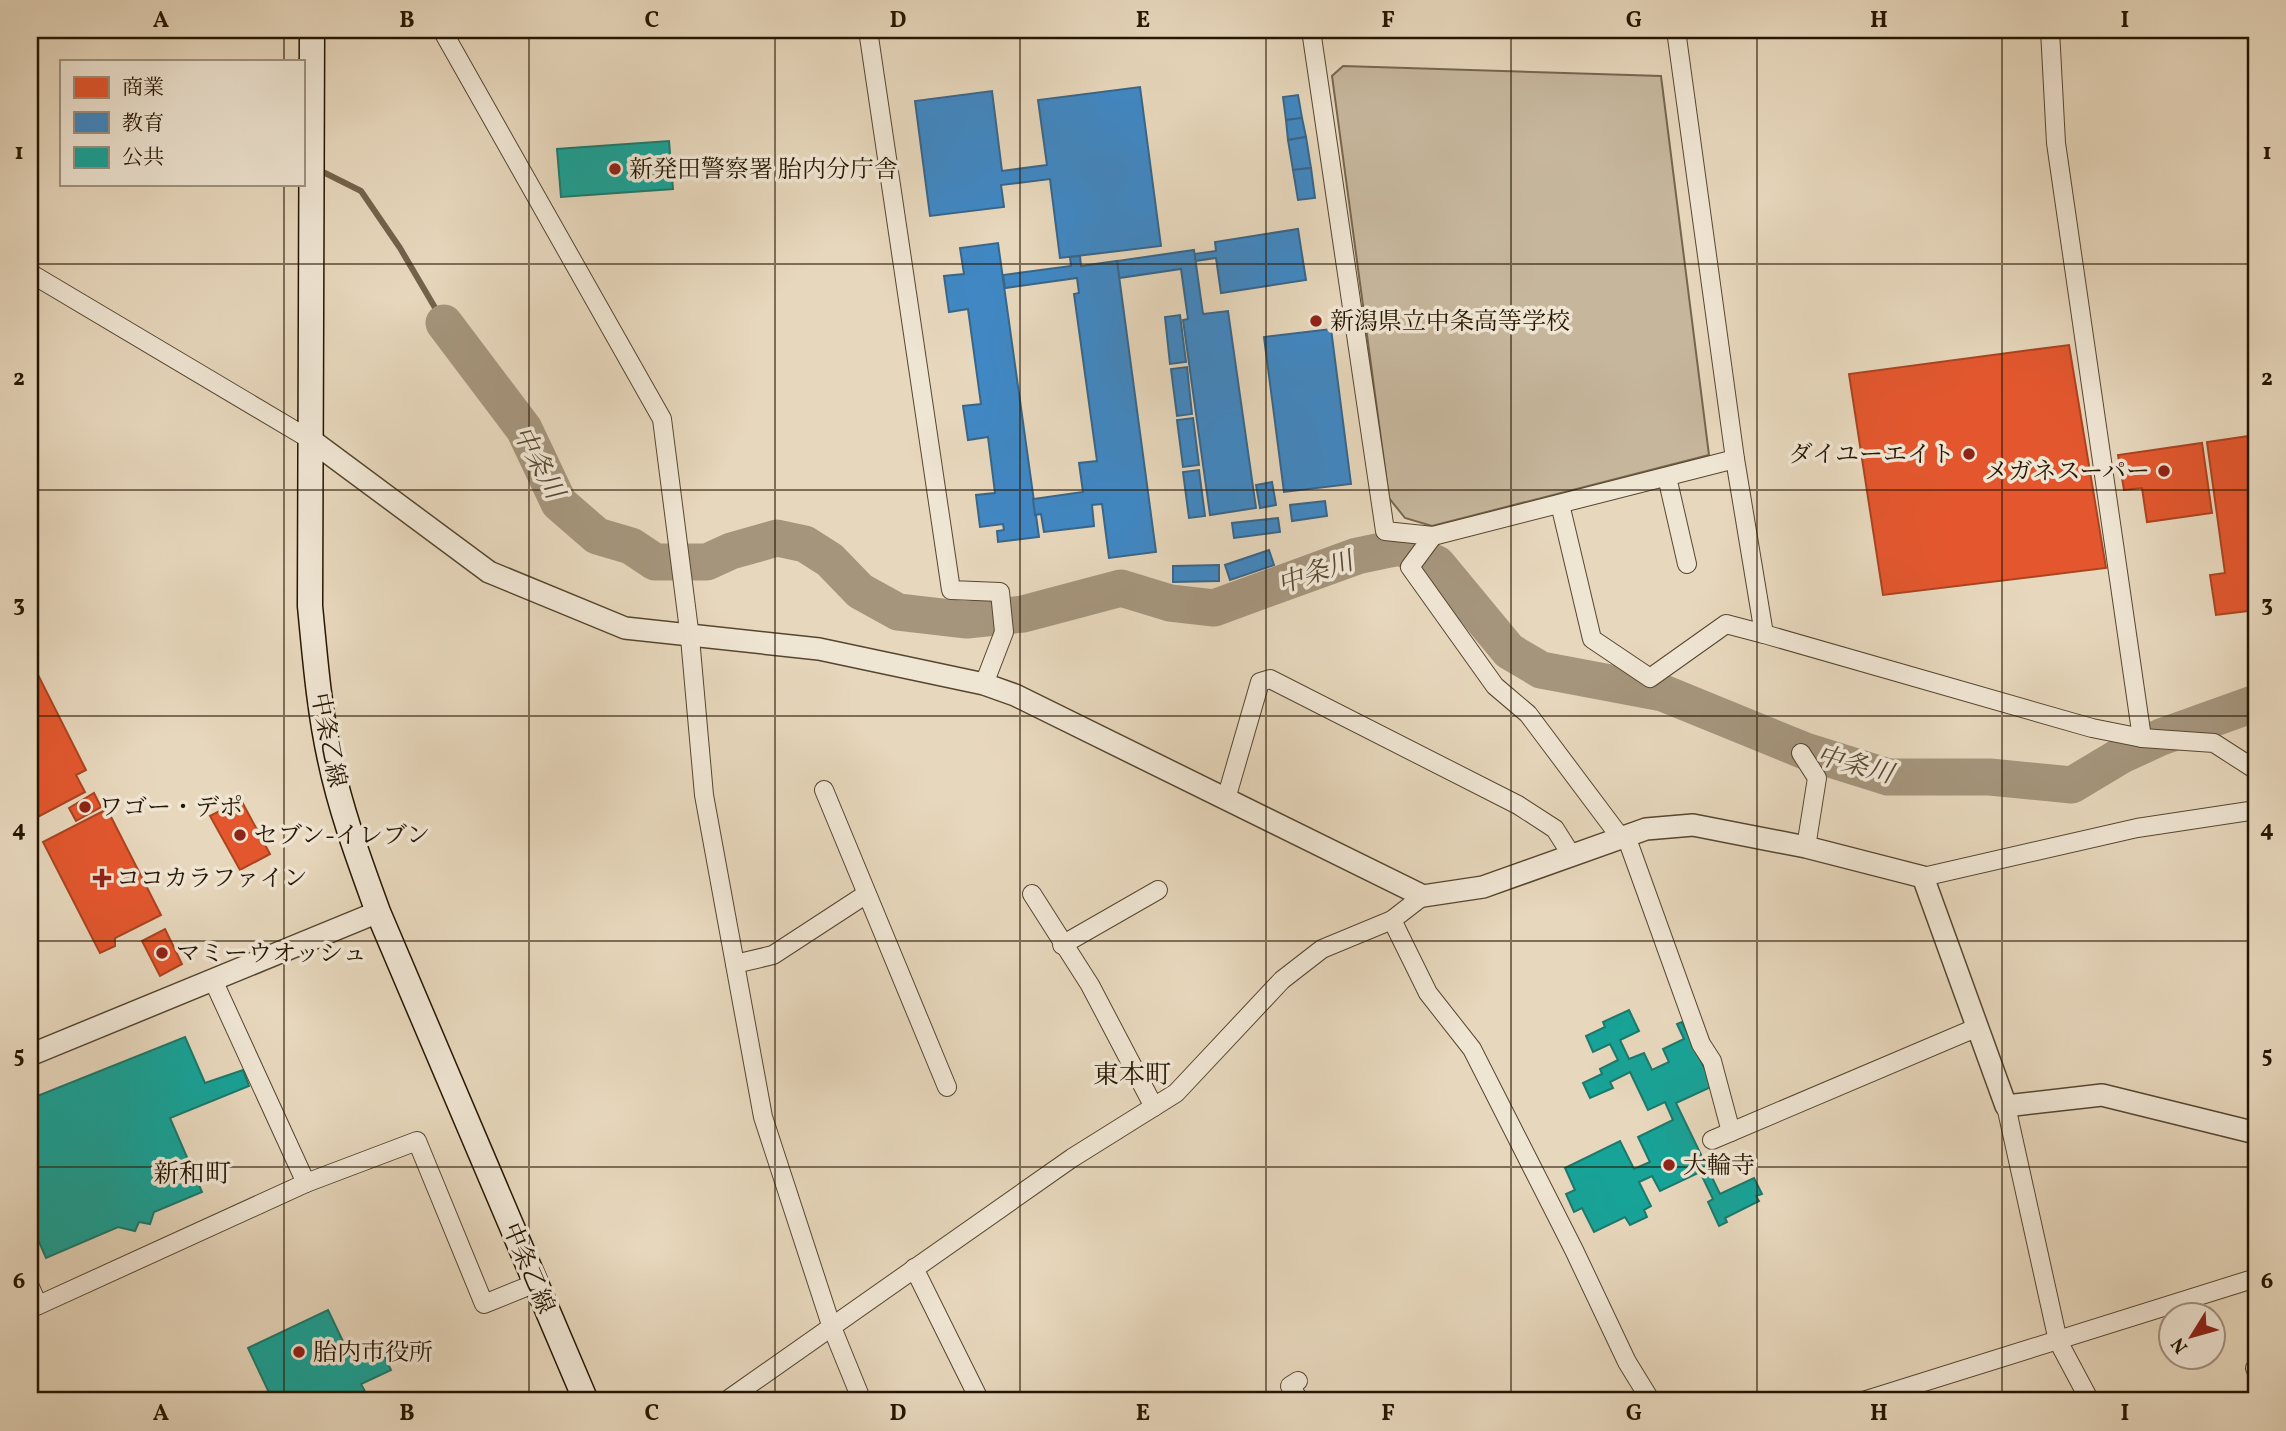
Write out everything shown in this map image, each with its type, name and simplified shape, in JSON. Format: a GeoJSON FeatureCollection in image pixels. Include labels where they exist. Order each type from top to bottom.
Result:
{"type":"FeatureCollection","features":[{"type":"Feature","properties":{"kind":"main road","name":"中条乙線"},"geometry":{"type":"LineString","coordinates":[[312,30],[310,606],[317,685],[330,761],[350,836],[377,912],[586,1401]]}},
{"type":"Feature","properties":{"kind":"street"},"geometry":{"type":"LineString","coordinates":[[442,30],[662,419],[690,638],[704,795],[762,1117],[831,1325],[862,1401]]}},
{"type":"Feature","properties":{"kind":"street"},"geometry":{"type":"LineString","coordinates":[[868,30],[951,590],[1000,592],[1004,632],[984,684]]}},
{"type":"Feature","properties":{"kind":"street"},"geometry":{"type":"LineString","coordinates":[[1311,30],[1385,531],[1433,536],[1735,459]]}},
{"type":"Feature","properties":{"kind":"street"},"geometry":{"type":"LineString","coordinates":[[1676,30],[1735,459],[1764,634]]}},
{"type":"Feature","properties":{"kind":"street"},"geometry":{"type":"LineString","coordinates":[[2050,30],[2056,143],[2142,738]]}},
{"type":"Feature","properties":{"kind":"street"},"geometry":{"type":"LineString","coordinates":[[30,273],[311,440],[489,572],[625,628],[690,638],[819,649],[984,684],[1015,695],[1423,896]]}},
{"type":"Feature","properties":{"kind":"street"},"geometry":{"type":"LineString","coordinates":[[1667,477],[1688,564]]}},
{"type":"Feature","properties":{"kind":"street"},"geometry":{"type":"LineString","coordinates":[[1560,503],[1592,639],[1650,678],[1726,624],[2092,728],[2142,738],[2214,743],[2256,769]]}},
{"type":"Feature","properties":{"kind":"street"},"geometry":{"type":"LineString","coordinates":[[1433,536],[1410,567],[1495,686],[1528,714],[1624,837],[1701,1044],[1712,1061],[1731,1132]]}},
{"type":"Feature","properties":{"kind":"street"},"geometry":{"type":"LineString","coordinates":[[1226,799],[1260,682],[1270,679],[1518,805],[1555,829],[1572,856]]}},
{"type":"Feature","properties":{"kind":"street"},"geometry":{"type":"LineString","coordinates":[[1801,753],[1817,778],[1807,847]]}},
{"type":"Feature","properties":{"kind":"street"},"geometry":{"type":"LineString","coordinates":[[824,790],[865,895],[947,1087]]}},
{"type":"Feature","properties":{"kind":"street"},"geometry":{"type":"LineString","coordinates":[[726,1401],[1072,1158],[1176,1093],[1282,980],[1322,949],[1392,920],[1423,896],[1483,887],[1646,829],[1693,825],[1807,847],[1923,877],[2137,828],[2256,810]]}},
{"type":"Feature","properties":{"kind":"street"},"geometry":{"type":"LineString","coordinates":[[1923,877],[2006,1106],[2058,1340],[2090,1401]]}},
{"type":"Feature","properties":{"kind":"street"},"geometry":{"type":"LineString","coordinates":[[1062,945],[1158,890]]}},
{"type":"Feature","properties":{"kind":"street"},"geometry":{"type":"LineString","coordinates":[[1032,894],[1062,945],[1090,985],[1154,1107]]}},
{"type":"Feature","properties":{"kind":"street"},"geometry":{"type":"LineString","coordinates":[[735,964],[773,955],[865,895]]}},
{"type":"Feature","properties":{"kind":"street"},"geometry":{"type":"LineString","coordinates":[[30,1055],[377,912]]}},
{"type":"Feature","properties":{"kind":"street"},"geometry":{"type":"LineString","coordinates":[[1392,920],[1427,993],[1472,1049],[1574,1250],[1627,1362],[1651,1401]]}},
{"type":"Feature","properties":{"kind":"street"},"geometry":{"type":"LineString","coordinates":[[213,980],[306,1183]]}},
{"type":"Feature","properties":{"kind":"street"},"geometry":{"type":"LineString","coordinates":[[1712,1140],[1978,1027]]}},
{"type":"Feature","properties":{"kind":"street"},"geometry":{"type":"LineString","coordinates":[[2006,1106],[2102,1096],[2256,1133]]}},
{"type":"Feature","properties":{"kind":"street"},"geometry":{"type":"LineString","coordinates":[[30,1287],[34,1307],[306,1183],[417,1141],[484,1304],[536,1283]]}},
{"type":"Feature","properties":{"kind":"street"},"geometry":{"type":"LineString","coordinates":[[914,1268],[980,1401]]}},
{"type":"Feature","properties":{"kind":"street"},"geometry":{"type":"LineString","coordinates":[[1863,1401],[2256,1278]]}},
{"type":"Feature","properties":{"kind":"street"},"geometry":{"type":"LineString","coordinates":[[1298,1381],[1290,1386],[1300,1401]]}},
{"type":"Feature","properties":{"kind":"shaded area"},"geometry":{"type":"Polygon","coordinates":[[[1343,66],[1661,76],[1709,455],[1432,526],[1405,518],[1389,498],[1332,76],[1343,66]]]}},
{"type":"Feature","properties":{"kind":"building: 商業"},"geometry":{"type":"Polygon","coordinates":[[[2069,345],[2106,568],[1883,595],[1849,374],[2069,345]]]}},
{"type":"Feature","properties":{"kind":"building: 商業"},"geometry":{"type":"Polygon","coordinates":[[[2256,435],[2256,610],[2216,615],[2210,575],[2225,573],[2207,442],[2256,435]]]}},
{"type":"Feature","properties":{"kind":"building: 商業","name":"メガネスーパー"},"geometry":{"type":"Polygon","coordinates":[[[2202,443],[2212,513],[2147,522],[2142,488],[2124,490],[2118,455],[2202,443]]]}},
{"type":"Feature","properties":{"kind":"building: 商業"},"geometry":{"type":"Polygon","coordinates":[[[30,659],[86,770],[76,775],[85,792],[30,821],[30,659]]]}},
{"type":"Feature","properties":{"kind":"building: 商業","name":"ワゴー・デポ"},"geometry":{"type":"Polygon","coordinates":[[[94,793],[101,807],[76,821],[69,808],[94,793]]]}},
{"type":"Feature","properties":{"kind":"building: 商業","name":"セブン-イレブン"},"geometry":{"type":"Polygon","coordinates":[[[241,800],[270,854],[240,870],[210,816],[241,800]]]}},
{"type":"Feature","properties":{"kind":"building: 商業","name":"ココカラファイン"},"geometry":{"type":"Polygon","coordinates":[[[107,809],[161,915],[115,938],[115,946],[100,953],[43,842],[107,809]]]}},
{"type":"Feature","properties":{"kind":"building: 商業","name":"マミーウオッシュ"},"geometry":{"type":"Polygon","coordinates":[[[165,929],[182,964],[160,976],[142,941],[165,929]]]}},
{"type":"Feature","properties":{"kind":"building: 教育"},"geometry":{"type":"Polygon","coordinates":[[[1140,87],[1161,246],[1060,258],[1050,179],[1001,185],[1004,207],[930,216],[915,101],[992,91],[1002,171],[1047,165],[1038,100],[1140,87]]]}},
{"type":"Feature","properties":{"kind":"building: 教育"},"geometry":{"type":"Polygon","coordinates":[[[1298,95],[1302,118],[1286,120],[1283,97],[1298,95]]]}},
{"type":"Feature","properties":{"kind":"building: 教育"},"geometry":{"type":"Polygon","coordinates":[[[1302,118],[1306,137],[1288,140],[1286,120],[1302,118]]]}},
{"type":"Feature","properties":{"kind":"building: 教育"},"geometry":{"type":"Polygon","coordinates":[[[1306,137],[1311,168],[1293,170],[1288,140],[1306,137]]]}},
{"type":"Feature","properties":{"kind":"building: 教育"},"geometry":{"type":"Polygon","coordinates":[[[1311,168],[1315,198],[1298,200],[1293,170],[1311,168]]]}},
{"type":"Feature","properties":{"kind":"building: 教育"},"geometry":{"type":"Polygon","coordinates":[[[1298,229],[1306,280],[1221,293],[1216,258],[1195,261],[1194,254],[1216,251],[1215,242],[1298,229]]]}},
{"type":"Feature","properties":{"kind":"building: 教育"},"geometry":{"type":"Polygon","coordinates":[[[998,243],[1039,537],[998,542],[997,531],[1004,530],[1003,524],[980,527],[976,495],[995,493],[988,437],[968,440],[963,406],[981,404],[968,309],[949,312],[944,276],[964,274],[960,248],[998,243]]]}},
{"type":"Feature","properties":{"kind":"building: 教育"},"geometry":{"type":"Polygon","coordinates":[[[1194,250],[1203,314],[1228,311],[1256,508],[1210,515],[1183,320],[1188,319],[1181,269],[1119,278],[1117,261],[1194,250]]]}},
{"type":"Feature","properties":{"kind":"building: 教育"},"geometry":{"type":"Polygon","coordinates":[[[1080,256],[1081,266],[1117,261],[1156,552],[1109,558],[1102,504],[1092,505],[1094,526],[1044,532],[1041,514],[1035,515],[1033,499],[1083,492],[1079,463],[1097,461],[1074,294],[1079,293],[1077,278],[1005,288],[1003,275],[1071,266],[1070,257],[1080,256]]]}},
{"type":"Feature","properties":{"kind":"building: 教育"},"geometry":{"type":"Polygon","coordinates":[[[1180,315],[1186,362],[1170,364],[1165,317],[1180,315]]]}},
{"type":"Feature","properties":{"kind":"building: 教育"},"geometry":{"type":"Polygon","coordinates":[[[1331,329],[1351,484],[1284,492],[1264,337],[1331,329]]]}},
{"type":"Feature","properties":{"kind":"building: 教育"},"geometry":{"type":"Polygon","coordinates":[[[1187,367],[1192,414],[1177,416],[1171,369],[1187,367]]]}},
{"type":"Feature","properties":{"kind":"building: 教育"},"geometry":{"type":"Polygon","coordinates":[[[1193,418],[1199,465],[1183,467],[1177,420],[1193,418]]]}},
{"type":"Feature","properties":{"kind":"building: 教育"},"geometry":{"type":"Polygon","coordinates":[[[1199,470],[1205,516],[1189,518],[1183,472],[1199,470]]]}},
{"type":"Feature","properties":{"kind":"building: 教育"},"geometry":{"type":"Polygon","coordinates":[[[1272,482],[1276,505],[1260,508],[1256,485],[1272,482]]]}},
{"type":"Feature","properties":{"kind":"building: 教育"},"geometry":{"type":"Polygon","coordinates":[[[1325,501],[1327,516],[1292,521],[1290,505],[1325,501]]]}},
{"type":"Feature","properties":{"kind":"building: 教育"},"geometry":{"type":"Polygon","coordinates":[[[1278,518],[1280,532],[1234,538],[1232,523],[1278,518]]]}},
{"type":"Feature","properties":{"kind":"building: 教育"},"geometry":{"type":"Polygon","coordinates":[[[1269,550],[1274,565],[1230,580],[1225,565],[1269,550]]]}},
{"type":"Feature","properties":{"kind":"building: 教育"},"geometry":{"type":"Polygon","coordinates":[[[1219,565],[1219,581],[1173,582],[1173,566],[1219,565]]]}},
{"type":"Feature","properties":{"kind":"building: 公共","name":"新発田警察署 胎内分庁舎"},"geometry":{"type":"Polygon","coordinates":[[[669,141],[673,189],[561,197],[557,149],[669,141]]]}},
{"type":"Feature","properties":{"kind":"building: 公共"},"geometry":{"type":"Polygon","coordinates":[[[1629,1010],[1639,1031],[1620,1040],[1629,1059],[1644,1053],[1652,1070],[1669,1062],[1663,1049],[1684,1039],[1677,1024],[1682,1022],[1713,1086],[1676,1103],[1720,1194],[1754,1178],[1762,1194],[1756,1196],[1759,1201],[1725,1218],[1727,1222],[1719,1226],[1708,1202],[1713,1199],[1700,1172],[1660,1191],[1652,1176],[1639,1182],[1651,1206],[1644,1210],[1647,1217],[1630,1225],[1625,1217],[1594,1232],[1582,1208],[1574,1212],[1566,1194],[1575,1190],[1565,1168],[1620,1141],[1634,1169],[1650,1162],[1638,1137],[1673,1120],[1665,1102],[1648,1110],[1630,1072],[1610,1082],[1613,1088],[1590,1098],[1583,1083],[1602,1074],[1600,1069],[1618,1060],[1610,1044],[1593,1052],[1586,1036],[1605,1027],[1603,1022],[1629,1010]]]}},
{"type":"Feature","properties":{"kind":"building: 公共"},"geometry":{"type":"Polygon","coordinates":[[[185,1037],[205,1083],[243,1070],[249,1086],[170,1118],[202,1192],[154,1212],[150,1224],[139,1222],[135,1231],[118,1227],[46,1258],[36,1235],[30,1237],[30,1099],[185,1037]]]}},
{"type":"Feature","properties":{"kind":"building: 公共","name":"胎内市役所"},"geometry":{"type":"Polygon","coordinates":[[[328,1310],[350,1356],[378,1343],[391,1370],[361,1384],[370,1401],[273,1401],[248,1348],[328,1310]]]}},
{"type":"Feature","properties":{"kind":"waterway"},"geometry":{"type":"LineString","coordinates":[[317,169],[361,191],[400,248],[444,323]]}},
{"type":"Feature","properties":{"kind":"waterway","name":"中条川"},"geometry":{"type":"LineString","coordinates":[[444,323],[524,429],[559,503],[597,536],[631,546],[655,562],[707,562],[731,551],[777,538],[805,544],[830,560],[860,591],[898,612],[967,620],[1023,614],[1121,588],[1170,603],[1214,608],[1357,556],[1400,547],[1437,564],[1509,651],[1541,670],[1663,693],[1805,751],[1888,777],[1990,777],[2072,785],[2122,755],[2161,737],[2256,703]]}},
{"type":"Feature","properties":{"kind":"place","name":"新発田警察署 胎内分庁舎"},"geometry":{"type":"Point","coordinates":[615,169]}},
{"type":"Feature","properties":{"kind":"place","name":"新潟県立中条高等学校"},"geometry":{"type":"Point","coordinates":[1316,321]}},
{"type":"Feature","properties":{"kind":"place","name":"ダイユーエイト"},"geometry":{"type":"Point","coordinates":[1969,454]}},
{"type":"Feature","properties":{"kind":"place","name":"メガネスーパー"},"geometry":{"type":"Point","coordinates":[2164,471]}},
{"type":"Feature","properties":{"kind":"place","name":"ワゴー・デポ"},"geometry":{"type":"Point","coordinates":[85,807]}},
{"type":"Feature","properties":{"kind":"place","name":"セブン-イレブン"},"geometry":{"type":"Point","coordinates":[240,835]}},
{"type":"Feature","properties":{"kind":"place","name":"ココカラファイン"},"geometry":{"type":"Point","coordinates":[102,878]}},
{"type":"Feature","properties":{"kind":"place","name":"マミーウオッシュ"},"geometry":{"type":"Point","coordinates":[162,953]}},
{"type":"Feature","properties":{"kind":"place","name":"大輪寺"},"geometry":{"type":"Point","coordinates":[1669,1165]}},
{"type":"Feature","properties":{"kind":"place","name":"胎内市役所"},"geometry":{"type":"Point","coordinates":[299,1352]}},
{"type":"Feature","properties":{"kind":"district","name":"東本町"},"geometry":{"type":"Point","coordinates":[1132,1074]}},
{"type":"Feature","properties":{"kind":"district","name":"新和町"},"geometry":{"type":"Point","coordinates":[192,1173]}}]}
